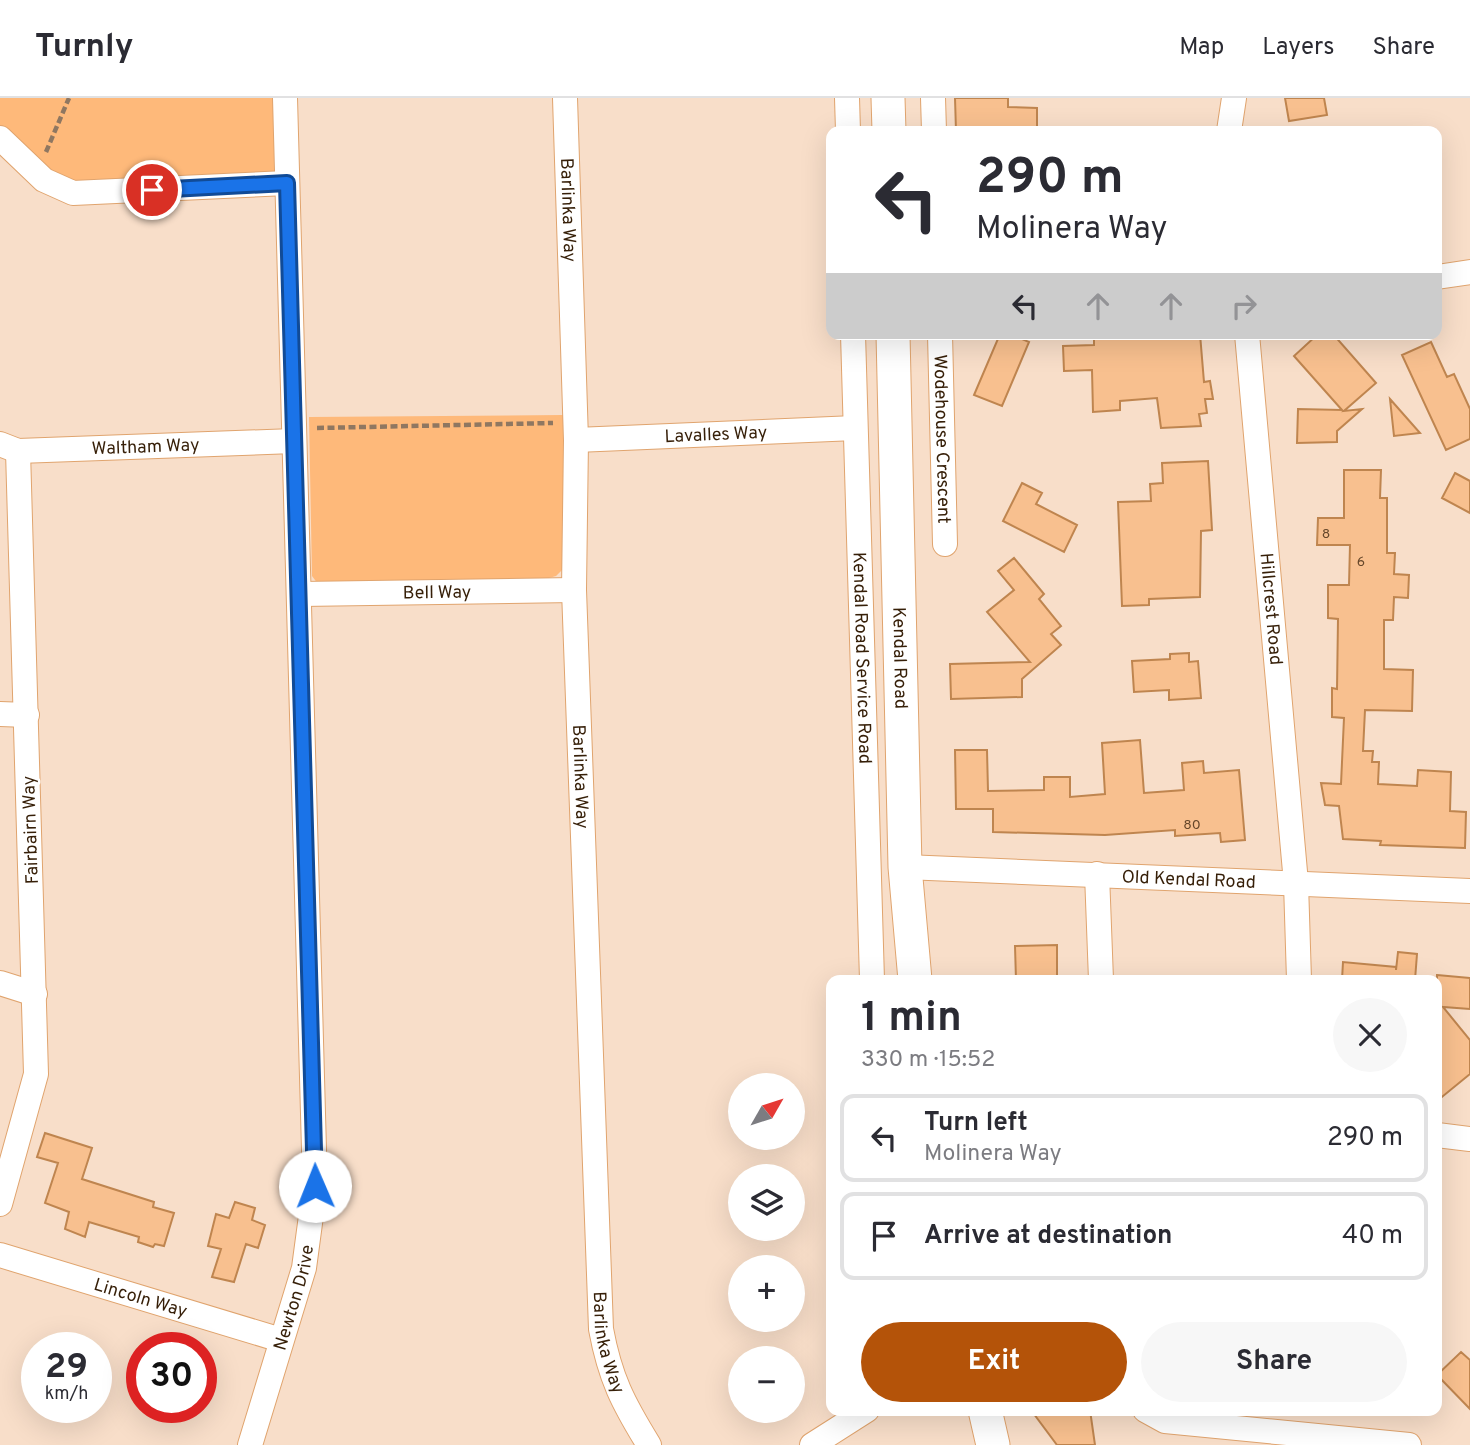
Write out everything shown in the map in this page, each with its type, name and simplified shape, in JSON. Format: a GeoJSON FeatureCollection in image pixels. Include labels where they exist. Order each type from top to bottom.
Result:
{"type":"FeatureCollection","features":[{"type":"Feature","properties":{"kind":"main road"},"geometry":{"type":"LineString","coordinates":[[888,98],[889,126]]}},
{"type":"Feature","properties":{"kind":"main road","name":"Kendal Road"},"geometry":{"type":"LineString","coordinates":[[893,340],[905,867],[915,975]]}},
{"type":"Feature","properties":{"kind":"main road"},"geometry":{"type":"LineString","coordinates":[[986,1416],[993,1445]]}},
{"type":"Feature","properties":{"kind":"street","name":"Newton Drive"},"geometry":{"type":"LineString","coordinates":[[250,1445],[304,1268],[315,1186],[301,594],[285,98]]}},
{"type":"Feature","properties":{"kind":"street","name":"Barlinka Way"},"geometry":{"type":"LineString","coordinates":[[565,98],[575,431],[573,590],[601,1329],[618,1395],[649,1445]]}},
{"type":"Feature","properties":{"kind":"street"},"geometry":{"type":"LineString","coordinates":[[847,98],[848,126]]}},
{"type":"Feature","properties":{"kind":"street"},"geometry":{"type":"LineString","coordinates":[[933,98],[934,126]]}},
{"type":"Feature","properties":{"kind":"street"},"geometry":{"type":"LineString","coordinates":[[1230,126],[1234,98]]}},
{"type":"Feature","properties":{"kind":"street"},"geometry":{"type":"LineString","coordinates":[[0,138],[37,174],[61,189],[85,194],[287,183]]}},
{"type":"Feature","properties":{"kind":"street"},"geometry":{"type":"LineString","coordinates":[[1442,276],[1470,272]]}},
{"type":"Feature","properties":{"kind":"street","name":"Kendal Road Service Road"},"geometry":{"type":"LineString","coordinates":[[853,340],[872,975]]}},
{"type":"Feature","properties":{"kind":"street","name":"Wodehouse Crescent"},"geometry":{"type":"LineString","coordinates":[[940,340],[945,544]]}},
{"type":"Feature","properties":{"kind":"street","name":"Hillcrest Road"},"geometry":{"type":"LineString","coordinates":[[1248,340],[1296,883],[1299,975]]}},
{"type":"Feature","properties":{"kind":"street","name":"Lavalles Way"},"geometry":{"type":"LineString","coordinates":[[575,431],[855,428]]}},
{"type":"Feature","properties":{"kind":"street","name":"Waltham Way"},"geometry":{"type":"LineString","coordinates":[[9,448],[294,435]]}},
{"type":"Feature","properties":{"kind":"street","name":"Fairbairn Way"},"geometry":{"type":"LineString","coordinates":[[0,1204],[36,1074],[27,715],[9,448]]}},
{"type":"Feature","properties":{"kind":"street","name":"Bell Way"},"geometry":{"type":"LineString","coordinates":[[301,594],[573,590]]}},
{"type":"Feature","properties":{"kind":"street"},"geometry":{"type":"LineString","coordinates":[[0,714],[27,715]]}},
{"type":"Feature","properties":{"kind":"street","name":"Old Kendal Road"},"geometry":{"type":"LineString","coordinates":[[905,867],[1470,891]]}},
{"type":"Feature","properties":{"kind":"street"},"geometry":{"type":"LineString","coordinates":[[1097,874],[1101,975]]}},
{"type":"Feature","properties":{"kind":"street"},"geometry":{"type":"LineString","coordinates":[[0,983],[35,994]]}},
{"type":"Feature","properties":{"kind":"street"},"geometry":{"type":"LineString","coordinates":[[1442,1136],[1470,1139]]}},
{"type":"Feature","properties":{"kind":"street","name":"Lincoln Way"},"geometry":{"type":"LineString","coordinates":[[0,1255],[281,1340]]}},
{"type":"Feature","properties":{"kind":"street"},"geometry":{"type":"LineString","coordinates":[[811,1445],[857,1416]]}},
{"type":"Feature","properties":{"kind":"street"},"geometry":{"type":"LineString","coordinates":[[1156,1416],[1165,1421],[1409,1445]]}},
{"type":"Feature","properties":{"kind":"path"},"geometry":{"type":"LineString","coordinates":[[37,174],[69,98]]}},
{"type":"Feature","properties":{"kind":"path"},"geometry":{"type":"LineString","coordinates":[[294,435],[575,431]]}},
{"type":"Feature","properties":{"kind":"shaded area"},"geometry":{"type":"Polygon","coordinates":[[[0,98],[285,98],[287,182],[75,190],[0,135],[0,98]]]}},
{"type":"Feature","properties":{"kind":"shaded area"},"geometry":{"type":"Polygon","coordinates":[[[563,415],[575,422],[565,567],[556,576],[542,580],[318,584],[312,576],[309,417],[563,415]]]}},
{"type":"Feature","properties":{"kind":"building"},"geometry":{"type":"Polygon","coordinates":[[[955,98],[1008,98],[1008,107],[1037,108],[1037,126],[956,126],[955,98]]]}},
{"type":"Feature","properties":{"kind":"building"},"geometry":{"type":"Polygon","coordinates":[[[1285,98],[1324,98],[1327,115],[1289,121],[1285,98]]]}},
{"type":"Feature","properties":{"kind":"building"},"geometry":{"type":"Polygon","coordinates":[[[997,340],[1029,342],[1002,406],[974,395],[997,340]]]}},
{"type":"Feature","properties":{"kind":"building"},"geometry":{"type":"Polygon","coordinates":[[[1094,340],[1200,340],[1204,382],[1210,381],[1213,399],[1205,399],[1207,413],[1199,414],[1201,426],[1161,428],[1157,398],[1120,401],[1120,410],[1093,412],[1092,370],[1064,371],[1063,346],[1094,345],[1094,340]]]}},
{"type":"Feature","properties":{"kind":"building"},"geometry":{"type":"Polygon","coordinates":[[[1311,340],[1338,340],[1376,383],[1344,411],[1362,409],[1337,431],[1337,442],[1297,443],[1298,409],[1342,410],[1294,356],[1311,340]]]}},
{"type":"Feature","properties":{"kind":"building"},"geometry":{"type":"Polygon","coordinates":[[[1431,342],[1447,377],[1454,374],[1470,409],[1470,439],[1446,450],[1402,355],[1431,342]]]}},
{"type":"Feature","properties":{"kind":"building"},"geometry":{"type":"Polygon","coordinates":[[[1390,399],[1420,433],[1394,436],[1390,399]]]}},
{"type":"Feature","properties":{"kind":"building"},"geometry":{"type":"Polygon","coordinates":[[[1208,461],[1212,530],[1201,531],[1200,597],[1149,599],[1149,605],[1122,606],[1118,502],[1151,501],[1150,484],[1163,483],[1162,463],[1208,461]]]}},
{"type":"Feature","properties":{"kind":"building"},"geometry":{"type":"Polygon","coordinates":[[[1344,470],[1381,470],[1380,498],[1387,498],[1387,553],[1395,553],[1394,574],[1409,575],[1408,598],[1394,597],[1393,620],[1384,620],[1384,669],[1413,670],[1412,711],[1365,710],[1363,751],[1373,751],[1372,762],[1379,762],[1378,784],[1417,786],[1418,770],[1451,772],[1450,811],[1466,812],[1465,848],[1380,845],[1381,841],[1343,839],[1339,806],[1325,805],[1321,783],[1341,784],[1344,718],[1332,717],[1332,688],[1337,689],[1338,619],[1328,618],[1328,585],[1349,585],[1350,545],[1317,545],[1318,518],[1344,518],[1344,470]]]}},
{"type":"Feature","properties":{"kind":"building"},"geometry":{"type":"Polygon","coordinates":[[[1455,473],[1470,481],[1470,513],[1442,498],[1455,473]]]}},
{"type":"Feature","properties":{"kind":"building"},"geometry":{"type":"Polygon","coordinates":[[[1022,483],[1042,493],[1036,504],[1077,525],[1064,552],[1003,521],[1022,483]]]}},
{"type":"Feature","properties":{"kind":"building"},"geometry":{"type":"Polygon","coordinates":[[[1014,558],[1044,594],[1039,599],[1061,626],[1051,634],[1061,645],[1022,679],[1022,697],[951,699],[950,664],[1030,662],[987,612],[1014,590],[998,571],[1014,558]]]}},
{"type":"Feature","properties":{"kind":"building"},"geometry":{"type":"Polygon","coordinates":[[[1189,653],[1189,662],[1198,661],[1201,698],[1169,700],[1169,690],[1134,692],[1132,661],[1170,659],[1170,654],[1189,653]]]}},
{"type":"Feature","properties":{"kind":"building"},"geometry":{"type":"Polygon","coordinates":[[[1140,740],[1144,793],[1184,790],[1182,763],[1203,761],[1204,773],[1239,770],[1245,840],[1221,842],[1220,833],[1175,836],[1175,830],[1105,835],[993,832],[993,809],[956,809],[955,750],[987,750],[988,791],[1044,790],[1044,777],[1070,777],[1070,797],[1105,794],[1102,743],[1140,740]]]}},
{"type":"Feature","properties":{"kind":"building"},"geometry":{"type":"Polygon","coordinates":[[[1057,945],[1057,975],[1016,975],[1015,946],[1057,945]]]}},
{"type":"Feature","properties":{"kind":"building"},"geometry":{"type":"Polygon","coordinates":[[[1398,952],[1417,954],[1415,975],[1342,975],[1343,962],[1396,967],[1396,970],[1398,952]]]}},
{"type":"Feature","properties":{"kind":"building"},"geometry":{"type":"Polygon","coordinates":[[[1442,975],[1470,978],[1470,1009],[1443,1007],[1470,1040],[1470,1074],[1442,1097],[1442,975]]]}},
{"type":"Feature","properties":{"kind":"building"},"geometry":{"type":"Polygon","coordinates":[[[45,1133],[92,1148],[82,1179],[154,1202],[153,1207],[174,1213],[164,1246],[155,1244],[153,1247],[138,1242],[139,1237],[89,1222],[85,1237],[65,1229],[69,1212],[45,1203],[58,1163],[37,1157],[45,1133]]]}},
{"type":"Feature","properties":{"kind":"building"},"geometry":{"type":"Polygon","coordinates":[[[235,1202],[255,1208],[252,1220],[265,1225],[258,1248],[246,1244],[234,1282],[212,1277],[221,1249],[208,1246],[216,1214],[229,1218],[235,1202]]]}},
{"type":"Feature","properties":{"kind":"building"},"geometry":{"type":"Polygon","coordinates":[[[1461,1352],[1470,1360],[1470,1409],[1442,1380],[1442,1370],[1461,1352]]]}},
{"type":"Feature","properties":{"kind":"building"},"geometry":{"type":"Polygon","coordinates":[[[1035,1416],[1091,1416],[1095,1445],[1057,1445],[1035,1416]]]}},
{"type":"Feature","properties":{"kind":"route"},"geometry":{"type":"LineString","coordinates":[[152,190],[287,183],[301,594],[315,1186]]}}]}
